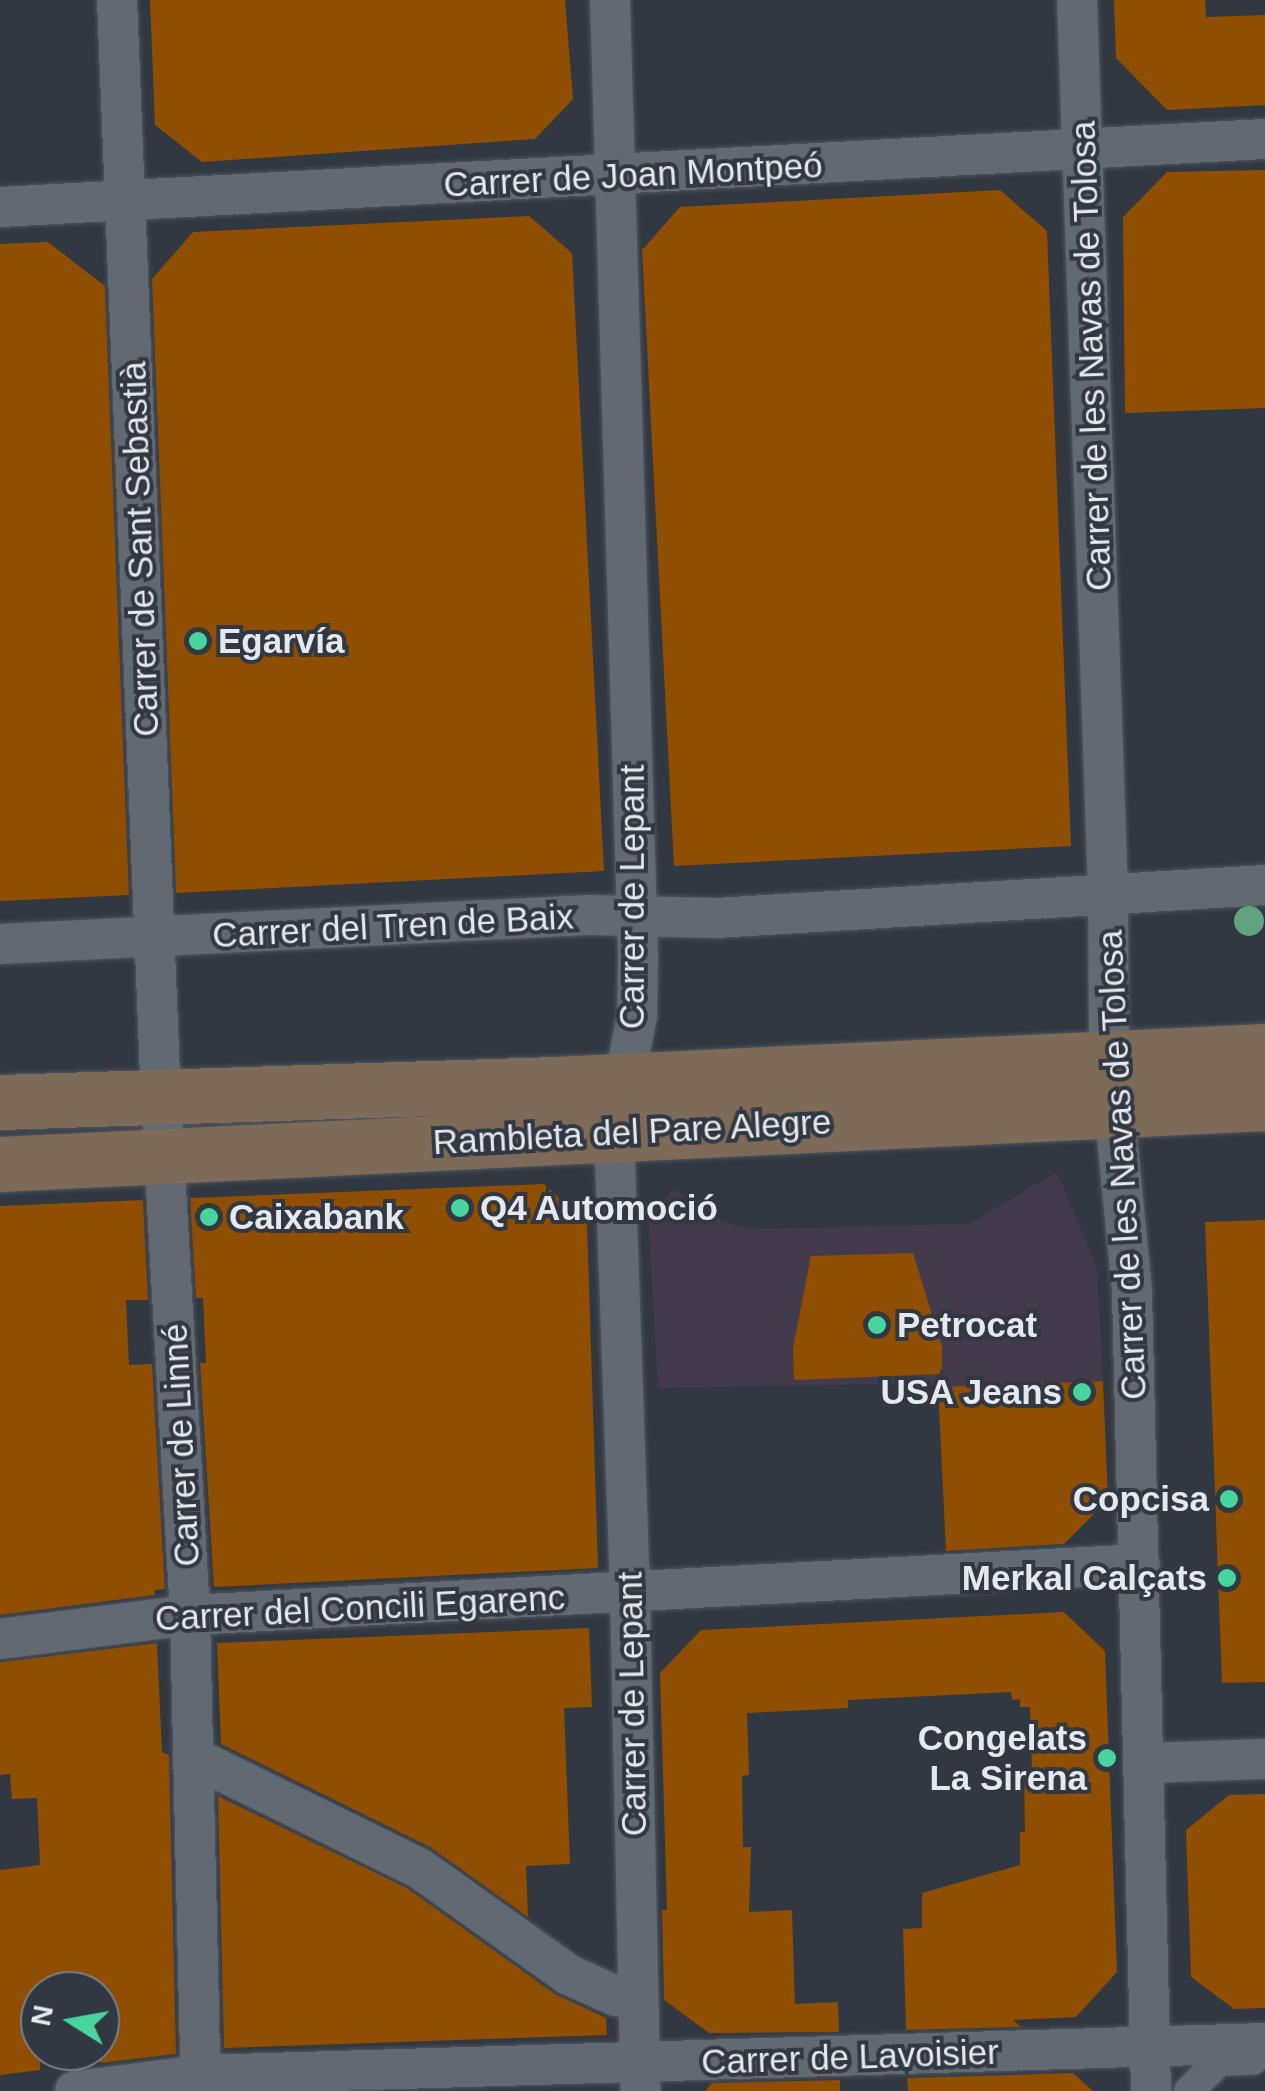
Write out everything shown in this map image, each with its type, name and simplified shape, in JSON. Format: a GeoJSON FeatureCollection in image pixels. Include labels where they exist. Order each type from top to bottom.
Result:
{"type":"FeatureCollection","features":[{"type":"Feature","properties":{"kind":"main road","name":"Rambleta del Pare Alegre"},"geometry":{"type":"LineString","coordinates":[[0,1164],[164,1157],[1109,1056],[1265,1051]]}},
{"type":"Feature","properties":{"kind":"main road","name":"Rambleta del Pare Alegre"},"geometry":{"type":"LineString","coordinates":[[0,1102],[161,1098],[1116,1110],[1265,1104]]}},
{"type":"Feature","properties":{"kind":"street","name":"Carrer de Sant Sebastià"},"geometry":{"type":"LineString","coordinates":[[117,0],[161,1098]]}},
{"type":"Feature","properties":{"kind":"street","name":"Carrer de Lepant"},"geometry":{"type":"LineString","coordinates":[[610,0],[637,919],[638,1008],[620,1106],[639,2077]]}},
{"type":"Feature","properties":{"kind":"street","name":"Carrer de les Navas de Tolosa"},"geometry":{"type":"LineString","coordinates":[[1078,0],[1108,894],[1109,1056],[1132,1292],[1151,2091]]}},
{"type":"Feature","properties":{"kind":"street","name":"Carrer de Joan Montpeó"},"geometry":{"type":"LineString","coordinates":[[0,208],[1265,139]]}},
{"type":"Feature","properties":{"kind":"street","name":"Carrer del Tren de Baix"},"geometry":{"type":"LineString","coordinates":[[0,944],[588,915],[637,919],[1265,884]]}},
{"type":"Feature","properties":{"kind":"street","name":"Carrer de Linné"},"geometry":{"type":"LineString","coordinates":[[161,1098],[190,1616],[201,2083]]}},
{"type":"Feature","properties":{"kind":"street","name":"Carrer del Concili Egarenc"},"geometry":{"type":"LineString","coordinates":[[0,1639],[190,1616],[1140,1564]]}},
{"type":"Feature","properties":{"kind":"street"},"geometry":{"type":"LineString","coordinates":[[195,1758],[419,1868],[569,1975],[616,1996],[638,1998]]}},
{"type":"Feature","properties":{"kind":"street"},"geometry":{"type":"LineString","coordinates":[[1143,1763],[1265,1759]]}},
{"type":"Feature","properties":{"kind":"street","name":"Carrer de Lavoisier"},"geometry":{"type":"LineString","coordinates":[[75,2091],[201,2083],[639,2077],[1265,2043]]}},
{"type":"Feature","properties":{"kind":"street"},"geometry":{"type":"LineString","coordinates":[[1189,2091],[1219,2060],[1265,2060]]}},
{"type":"Feature","properties":{"kind":"shaded area","name":"Petrocat"},"geometry":{"type":"Polygon","coordinates":[[[1057,1172],[1097,1268],[1103,1381],[938,1387],[937,1383],[658,1388],[648,1215],[674,1189],[724,1222],[749,1229],[969,1224],[1057,1172]]]}},
{"type":"Feature","properties":{"kind":"building"},"geometry":{"type":"Polygon","coordinates":[[[150,0],[565,0],[573,99],[535,139],[202,162],[155,125],[150,0]]]}},
{"type":"Feature","properties":{"kind":"building"},"geometry":{"type":"Polygon","coordinates":[[[1114,0],[1205,0],[1206,17],[1265,15],[1265,105],[1167,110],[1116,58],[1114,0]]]}},
{"type":"Feature","properties":{"kind":"building"},"geometry":{"type":"Polygon","coordinates":[[[1265,170],[1265,408],[1125,413],[1123,217],[1167,172],[1265,170]]]}},
{"type":"Feature","properties":{"kind":"building"},"geometry":{"type":"Polygon","coordinates":[[[1000,190],[1047,231],[1071,846],[674,866],[642,250],[680,207],[1000,190]]]}},
{"type":"Feature","properties":{"kind":"building"},"geometry":{"type":"Polygon","coordinates":[[[529,216],[572,253],[604,871],[176,893],[152,279],[193,232],[529,216]]]}},
{"type":"Feature","properties":{"kind":"building"},"geometry":{"type":"Polygon","coordinates":[[[48,242],[105,286],[129,895],[0,901],[0,244],[48,242]]]}},
{"type":"Feature","properties":{"kind":"building"},"geometry":{"type":"Polygon","coordinates":[[[544,1184],[587,1224],[598,1568],[214,1587],[200,1363],[206,1363],[203,1298],[196,1298],[190,1198],[544,1184]]]}},
{"type":"Feature","properties":{"kind":"building"},"geometry":{"type":"Polygon","coordinates":[[[143,1200],[148,1300],[126,1300],[129,1365],[152,1364],[165,1589],[155,1590],[155,1595],[0,1615],[0,1206],[143,1200]]]}},
{"type":"Feature","properties":{"kind":"building"},"geometry":{"type":"Polygon","coordinates":[[[1265,1220],[1265,1682],[1222,1683],[1205,1222],[1265,1220]]]}},
{"type":"Feature","properties":{"kind":"building"},"geometry":{"type":"Polygon","coordinates":[[[913,1253],[942,1347],[942,1374],[794,1380],[793,1348],[811,1256],[913,1253]]]}},
{"type":"Feature","properties":{"kind":"building"},"geometry":{"type":"Polygon","coordinates":[[[1103,1381],[1108,1500],[1064,1544],[946,1551],[938,1387],[1103,1381]]]}},
{"type":"Feature","properties":{"kind":"building"},"geometry":{"type":"Polygon","coordinates":[[[1064,1612],[1105,1651],[1117,1972],[1076,2017],[1013,2020],[1021,2027],[906,2030],[903,1929],[922,1928],[922,1893],[1020,1865],[1020,1832],[1025,1832],[1024,1774],[1032,1774],[1030,1707],[1020,1707],[1020,1699],[1012,1700],[1011,1692],[848,1700],[848,1708],[747,1713],[749,1775],[742,1776],[743,1847],[751,1847],[749,1912],[792,1910],[795,2004],[838,2002],[839,2032],[709,2033],[664,2000],[662,1910],[667,1910],[660,1673],[701,1630],[1064,1612]]]}},
{"type":"Feature","properties":{"kind":"building"},"geometry":{"type":"Polygon","coordinates":[[[589,1628],[592,1707],[564,1708],[570,1864],[526,1866],[528,1917],[430,1847],[221,1744],[217,1643],[589,1628]]]}},
{"type":"Feature","properties":{"kind":"building"},"geometry":{"type":"Polygon","coordinates":[[[157,1643],[162,1752],[169,1755],[176,2054],[120,2061],[120,1971],[20,1971],[20,2071],[32,2071],[0,2075],[0,1870],[40,1865],[37,1798],[12,1799],[10,1774],[0,1775],[0,1662],[157,1643]]]}},
{"type":"Feature","properties":{"kind":"building"},"geometry":{"type":"Polygon","coordinates":[[[1265,1794],[1265,2008],[1234,2009],[1191,1977],[1186,1830],[1229,1795],[1265,1794]]]}},
{"type":"Feature","properties":{"kind":"building"},"geometry":{"type":"Polygon","coordinates":[[[218,1796],[407,1888],[555,1994],[606,2018],[607,2035],[224,2048],[218,1796]]]}},
{"type":"Feature","properties":{"kind":"building"},"geometry":{"type":"Polygon","coordinates":[[[1073,2073],[1093,2091],[908,2091],[907,2078],[1073,2073]]]}},
{"type":"Feature","properties":{"kind":"building"},"geometry":{"type":"Polygon","coordinates":[[[840,2080],[840,2091],[705,2091],[712,2083],[840,2080]]]}},
{"type":"Feature","properties":{"kind":"place","name":"Egarvía"},"geometry":{"type":"Point","coordinates":[198,641]}},
{"type":"Feature","properties":{"kind":"place","name":"Q4 Automoció"},"geometry":{"type":"Point","coordinates":[460,1208]}},
{"type":"Feature","properties":{"kind":"place","name":"Caixabank"},"geometry":{"type":"Point","coordinates":[209,1217]}},
{"type":"Feature","properties":{"kind":"place","name":"Petrocat"},"geometry":{"type":"Point","coordinates":[877,1325]}},
{"type":"Feature","properties":{"kind":"place","name":"USA Jeans"},"geometry":{"type":"Point","coordinates":[1082,1392]}},
{"type":"Feature","properties":{"kind":"place","name":"Copcisa"},"geometry":{"type":"Point","coordinates":[1229,1499]}},
{"type":"Feature","properties":{"kind":"place","name":"Merkal Calçats"},"geometry":{"type":"Point","coordinates":[1227,1578]}},
{"type":"Feature","properties":{"kind":"place","name":"Congelats La Sirena"},"geometry":{"type":"Point","coordinates":[1107,1758]}}]}
